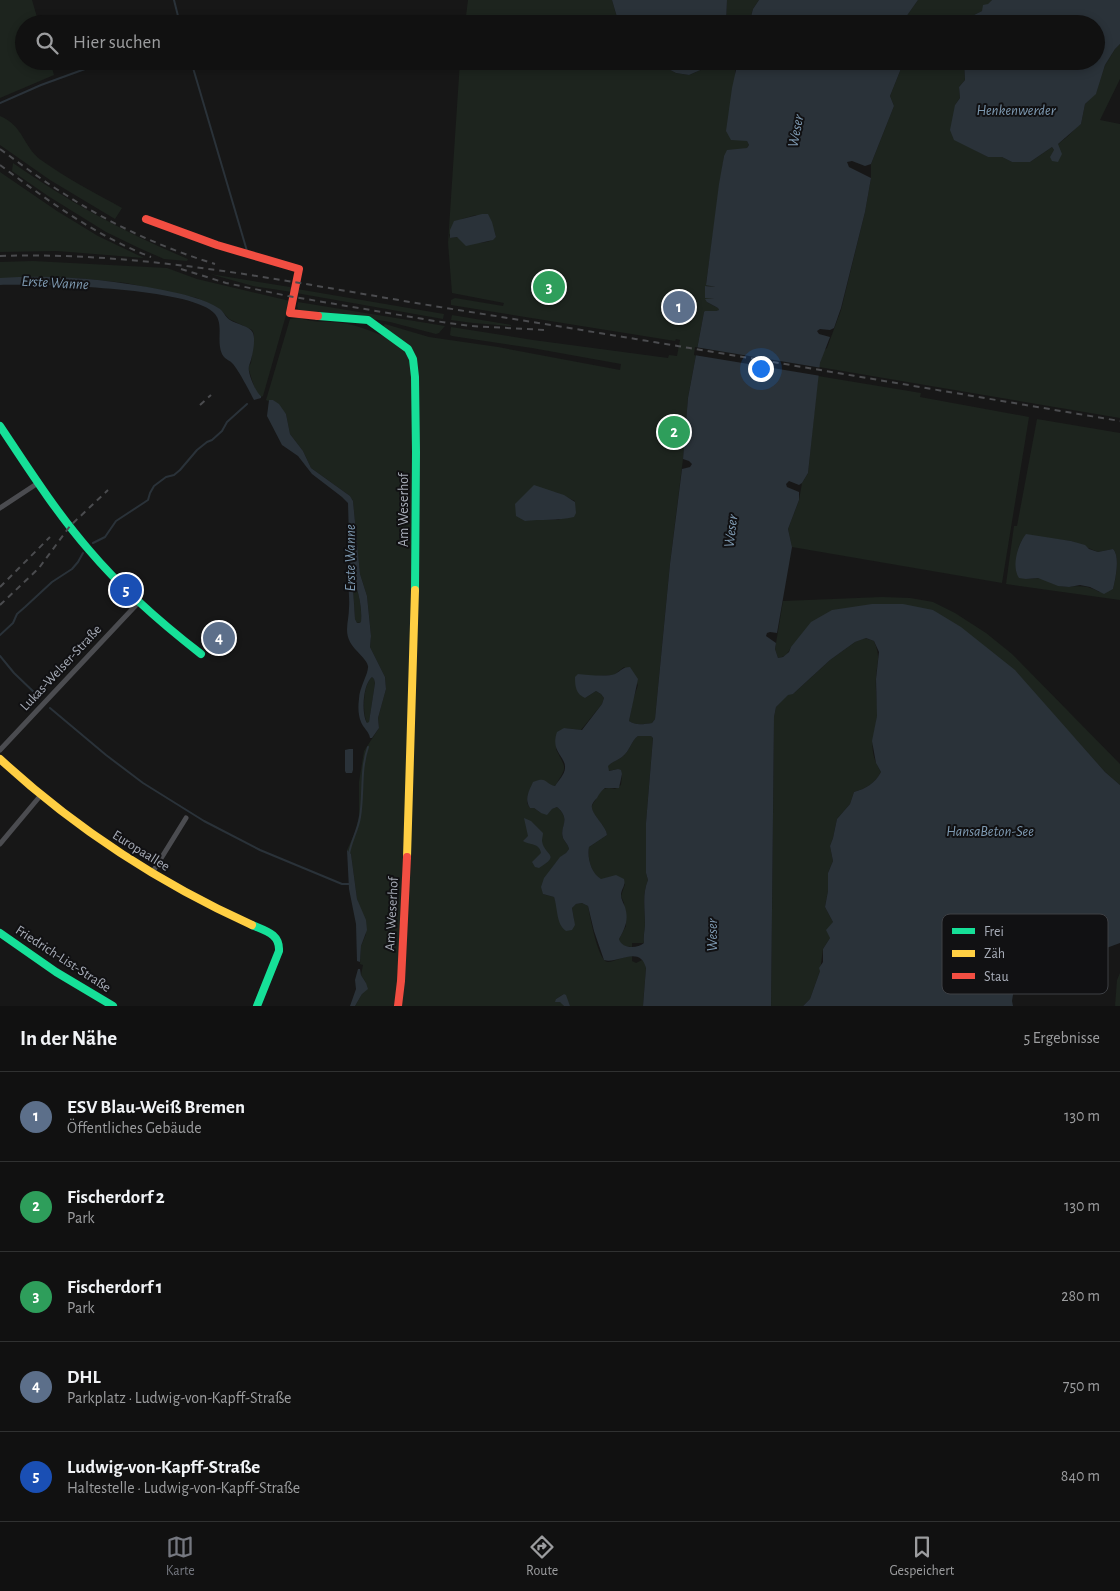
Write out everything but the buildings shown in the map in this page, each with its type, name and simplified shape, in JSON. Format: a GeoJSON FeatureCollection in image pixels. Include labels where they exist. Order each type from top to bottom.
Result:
{"type":"FeatureCollection","features":[{"type":"Feature","properties":{"kind":"street","name":"Am Weserhof"},"geometry":{"type":"LineString","coordinates":[[146,219],[217,245],[299,269],[290,313],[368,320],[405,346],[413,360],[415,376],[416,569],[409,800],[401,981],[398,1006]]}},
{"type":"Feature","properties":{"kind":"street"},"geometry":{"type":"LineString","coordinates":[[0,426],[38,483],[89,549],[139,602],[177,636],[201,654]]}},
{"type":"Feature","properties":{"kind":"street"},"geometry":{"type":"LineString","coordinates":[[0,508],[38,483]]}},
{"type":"Feature","properties":{"kind":"street","name":"Lukas-Welser-Straße"},"geometry":{"type":"LineString","coordinates":[[0,750],[139,602]]}},
{"type":"Feature","properties":{"kind":"street","name":"Europaallee"},"geometry":{"type":"LineString","coordinates":[[0,759],[41,795],[95,836],[152,873],[221,911],[277,938],[280,944],[279,951],[257,1006]]}},
{"type":"Feature","properties":{"kind":"street"},"geometry":{"type":"LineString","coordinates":[[0,844],[41,795]]}},
{"type":"Feature","properties":{"kind":"street"},"geometry":{"type":"LineString","coordinates":[[152,873],[186,818]]}},
{"type":"Feature","properties":{"kind":"street","name":"Friedrich-List-Straße"},"geometry":{"type":"LineString","coordinates":[[0,933],[56,972],[113,1006]]}},
{"type":"Feature","properties":{"kind":"shaded area"},"geometry":{"type":"Polygon","coordinates":[[[0,0],[32,0],[36,15],[15,15],[15,70],[53,70],[54,75],[0,98],[0,0]]]}},
{"type":"Feature","properties":{"kind":"shaded area"},"geometry":{"type":"Polygon","coordinates":[[[468,0],[612,0],[616,15],[466,15],[468,0]]]}},
{"type":"Feature","properties":{"kind":"shaded area"},"geometry":{"type":"Polygon","coordinates":[[[727,0],[759,0],[751,15],[726,15],[727,0]]]}},
{"type":"Feature","properties":{"kind":"shaded area"},"geometry":{"type":"Polygon","coordinates":[[[918,0],[992,0],[982,11],[974,15],[907,15],[918,0]]]}},
{"type":"Feature","properties":{"kind":"shaded area"},"geometry":{"type":"Polygon","coordinates":[[[1120,44],[1120,79],[1100,120],[1120,124],[1120,418],[819,367],[823,351],[827,348],[841,310],[865,212],[871,178],[871,164],[894,106],[890,96],[900,70],[964,70],[965,80],[959,87],[960,98],[955,105],[975,150],[988,157],[1002,157],[1012,162],[1030,162],[1052,147],[1054,150],[1081,124],[1085,104],[1096,93],[1105,70],[1105,65],[1120,44]]]}},
{"type":"Feature","properties":{"kind":"shaded area"},"geometry":{"type":"Polygon","coordinates":[[[459,70],[670,70],[689,75],[700,70],[736,70],[749,145],[747,148],[724,156],[706,284],[715,287],[706,286],[705,297],[714,299],[707,302],[719,310],[704,312],[688,398],[655,719],[652,723],[643,724],[634,724],[629,721],[638,685],[624,667],[614,675],[594,676],[585,698],[596,691],[604,698],[602,704],[581,730],[564,728],[556,749],[564,764],[564,771],[555,786],[551,785],[528,793],[527,803],[530,808],[534,808],[541,813],[557,807],[564,816],[562,834],[569,849],[553,867],[543,894],[554,897],[556,902],[574,919],[572,908],[576,904],[582,903],[588,906],[595,938],[604,960],[610,962],[632,956],[632,961],[636,963],[642,960],[645,962],[643,1006],[570,1006],[564,994],[556,999],[564,1006],[400,1006],[411,791],[413,355],[382,329],[385,324],[429,337],[498,347],[620,370],[621,364],[452,336],[450,335],[451,327],[668,358],[669,355],[677,356],[680,340],[676,339],[675,341],[451,305],[451,300],[455,298],[503,306],[504,303],[452,293],[448,243],[459,70]],[[476,215],[462,219],[449,235],[450,238],[457,237],[466,241],[483,243],[496,237],[494,230],[476,215]],[[555,492],[525,521],[538,519],[559,520],[575,501],[555,492]]]}},
{"type":"Feature","properties":{"kind":"shaded area"},"geometry":{"type":"Polygon","coordinates":[[[0,116],[14,125],[30,149],[41,160],[70,179],[122,208],[115,219],[50,180],[0,145],[0,116]]]}},
{"type":"Feature","properties":{"kind":"shaded area"},"geometry":{"type":"Polygon","coordinates":[[[13,163],[55,191],[98,216],[142,239],[188,259],[187,261],[164,259],[106,232],[12,171],[13,163]]]}},
{"type":"Feature","properties":{"kind":"shaded area"},"geometry":{"type":"Polygon","coordinates":[[[0,172],[98,236],[144,258],[57,251],[0,252],[0,172]]]}},
{"type":"Feature","properties":{"kind":"shaded area"},"geometry":{"type":"Polygon","coordinates":[[[33,261],[167,268],[197,279],[290,301],[263,396],[261,397],[255,390],[248,367],[251,363],[254,334],[252,330],[229,319],[221,310],[197,298],[126,283],[77,278],[0,278],[0,262],[33,261]]]}},
{"type":"Feature","properties":{"kind":"shaded area"},"geometry":{"type":"Polygon","coordinates":[[[210,274],[290,287],[292,292],[253,286],[210,274]]]}},
{"type":"Feature","properties":{"kind":"shaded area"},"geometry":{"type":"Polygon","coordinates":[[[297,289],[444,314],[443,319],[296,293],[297,289]]]}},
{"type":"Feature","properties":{"kind":"shaded area"},"geometry":{"type":"Polygon","coordinates":[[[298,302],[445,326],[436,334],[390,322],[361,317],[299,311],[298,302]]]}},
{"type":"Feature","properties":{"kind":"shaded area"},"geometry":{"type":"Polygon","coordinates":[[[452,315],[511,325],[511,326],[451,320],[452,315]]]}},
{"type":"Feature","properties":{"kind":"shaded area"},"geometry":{"type":"Polygon","coordinates":[[[299,318],[309,321],[349,324],[374,332],[403,348],[411,362],[413,424],[409,752],[396,1006],[355,1006],[366,983],[361,975],[363,965],[360,964],[361,946],[366,934],[357,899],[351,854],[347,850],[356,830],[359,815],[359,782],[364,751],[379,728],[378,718],[386,689],[385,677],[370,647],[371,636],[367,596],[360,574],[353,501],[350,496],[311,468],[303,451],[290,434],[286,414],[273,400],[266,400],[290,319],[299,318]]]}},
{"type":"Feature","properties":{"kind":"shaded area"},"geometry":{"type":"Polygon","coordinates":[[[818,376],[921,393],[920,397],[1029,417],[1002,583],[792,547],[788,529],[799,500],[802,483],[808,473],[818,376]]]}},
{"type":"Feature","properties":{"kind":"shaded area"},"geometry":{"type":"Polygon","coordinates":[[[1037,419],[1120,433],[1120,600],[1006,584],[1014,526],[1017,526],[1037,419]],[[1040,537],[1022,540],[1017,555],[1026,579],[1041,578],[1057,585],[1084,587],[1099,592],[1113,589],[1117,562],[1113,549],[1098,552],[1071,541],[1040,537]]]}},
{"type":"Feature","properties":{"kind":"shaded area"},"geometry":{"type":"Polygon","coordinates":[[[354,585],[356,586],[361,608],[361,622],[357,623],[355,619],[354,585]]]}},
{"type":"Feature","properties":{"kind":"shaded area"},"geometry":{"type":"Polygon","coordinates":[[[882,597],[910,598],[933,602],[955,613],[986,633],[1012,654],[1120,764],[1120,785],[1105,772],[1072,735],[933,610],[791,647],[786,655],[778,658],[775,649],[783,601],[882,597]]]}},
{"type":"Feature","properties":{"kind":"shaded area"},"geometry":{"type":"Polygon","coordinates":[[[865,638],[874,641],[878,656],[876,683],[877,717],[873,751],[881,772],[870,785],[854,792],[850,804],[837,819],[830,846],[833,861],[828,873],[828,891],[825,907],[833,922],[830,938],[823,949],[820,971],[810,999],[803,1006],[771,1006],[774,717],[776,707],[788,694],[793,694],[830,660],[855,642],[865,638]]]}},
{"type":"Feature","properties":{"kind":"shaded area"},"geometry":{"type":"Polygon","coordinates":[[[372,677],[375,683],[369,723],[367,723],[364,713],[364,699],[367,686],[372,677]]]}},
{"type":"Feature","properties":{"kind":"shaded area"},"geometry":{"type":"Polygon","coordinates":[[[638,736],[651,736],[653,738],[646,823],[646,873],[648,880],[644,896],[644,943],[632,943],[632,947],[624,946],[620,943],[619,939],[626,926],[624,903],[621,896],[625,884],[608,878],[601,880],[598,877],[590,865],[589,847],[607,835],[592,809],[598,795],[603,789],[615,789],[621,785],[622,774],[618,769],[608,771],[607,766],[625,755],[638,736]]]}},
{"type":"Feature","properties":{"kind":"shaded area"},"geometry":{"type":"Polygon","coordinates":[[[1120,973],[1120,1006],[1115,1006],[1117,980],[1120,973]]]}},
{"type":"Feature","properties":{"kind":"water"},"geometry":{"type":"Polygon","coordinates":[[[612,0],[727,0],[726,15],[616,15],[612,0]]]}},
{"type":"Feature","properties":{"kind":"water"},"geometry":{"type":"Polygon","coordinates":[[[759,0],[918,0],[907,15],[751,15],[759,0]]]}},
{"type":"Feature","properties":{"kind":"water","name":"Henkenwerder"},"geometry":{"type":"Polygon","coordinates":[[[992,0],[1120,0],[1120,44],[1105,65],[1105,15],[974,15],[982,11],[983,5],[988,4],[992,0]]]}},
{"type":"Feature","properties":{"kind":"water"},"geometry":{"type":"Polygon","coordinates":[[[670,70],[700,70],[689,75],[670,70]]]}},
{"type":"Feature","properties":{"kind":"water"},"geometry":{"type":"Polygon","coordinates":[[[736,70],[900,70],[890,96],[894,106],[871,164],[865,166],[852,161],[847,162],[849,167],[871,178],[865,212],[841,308],[834,328],[817,331],[819,334],[830,337],[820,363],[808,473],[799,485],[789,481],[786,484],[787,487],[799,492],[799,500],[788,529],[792,547],[777,633],[770,632],[766,636],[776,643],[775,649],[778,658],[783,657],[789,652],[811,622],[832,610],[872,604],[903,604],[933,610],[961,627],[1015,670],[1105,772],[1120,785],[1120,943],[1108,947],[1108,914],[942,914],[942,994],[1013,994],[1013,1006],[803,1006],[810,999],[820,971],[819,968],[823,962],[823,949],[830,938],[826,930],[833,922],[825,907],[828,891],[828,873],[833,861],[830,846],[837,819],[850,804],[854,792],[870,785],[881,772],[876,763],[872,741],[877,716],[876,679],[879,652],[874,641],[866,638],[855,642],[830,660],[776,707],[774,717],[771,1006],[643,1006],[646,968],[643,961],[639,957],[633,956],[609,961],[604,960],[588,906],[582,903],[576,904],[572,908],[575,925],[572,930],[566,931],[560,924],[554,897],[543,894],[541,887],[544,878],[560,857],[569,849],[562,834],[564,816],[557,807],[552,809],[547,815],[534,808],[530,808],[527,798],[533,782],[544,780],[555,786],[563,775],[565,764],[555,744],[557,732],[564,728],[582,730],[602,704],[604,698],[596,691],[585,698],[582,696],[577,690],[575,677],[578,674],[612,675],[623,668],[630,667],[638,679],[629,721],[634,724],[643,724],[652,723],[655,719],[670,564],[682,469],[690,467],[692,464],[683,459],[688,398],[704,312],[719,310],[705,299],[714,299],[705,298],[705,286],[715,287],[706,285],[719,184],[724,156],[727,150],[747,148],[749,145],[747,141],[731,140],[726,131],[736,70]],[[638,736],[625,755],[608,766],[609,771],[621,770],[619,788],[605,788],[592,805],[593,812],[604,827],[607,835],[589,847],[589,860],[592,869],[601,879],[616,875],[624,879],[621,898],[625,907],[626,920],[619,939],[623,945],[630,947],[644,943],[644,896],[648,880],[646,873],[646,823],[653,738],[651,736],[638,736]]]}},
{"type":"Feature","properties":{"kind":"water","name":"Henkenwerder"},"geometry":{"type":"Polygon","coordinates":[[[964,70],[1103,70],[1096,94],[1085,104],[1081,124],[1058,144],[1062,154],[1058,162],[1052,161],[1050,157],[1054,150],[1052,147],[1030,162],[1012,162],[1002,157],[988,157],[954,140],[950,130],[955,105],[960,98],[959,87],[965,80],[964,70]]]}},
{"type":"Feature","properties":{"kind":"water"},"geometry":{"type":"Polygon","coordinates":[[[488,214],[492,222],[496,237],[493,240],[466,246],[457,237],[450,238],[450,230],[454,221],[488,214]]]}},
{"type":"Feature","properties":{"kind":"water"},"geometry":{"type":"Polygon","coordinates":[[[61,277],[102,280],[163,290],[207,302],[220,309],[229,319],[246,327],[253,333],[254,345],[249,373],[261,398],[254,400],[235,367],[223,356],[220,349],[218,318],[201,305],[177,298],[113,289],[46,285],[0,285],[0,278],[61,277]]]}},
{"type":"Feature","properties":{"kind":"water"},"geometry":{"type":"Polygon","coordinates":[[[269,400],[273,400],[279,404],[286,414],[290,434],[303,451],[311,468],[350,496],[353,501],[360,574],[367,596],[371,636],[370,647],[385,677],[386,689],[378,718],[379,728],[372,738],[370,738],[362,724],[358,710],[359,695],[368,666],[352,645],[347,634],[350,574],[348,503],[312,474],[298,456],[282,445],[267,416],[269,400]],[[354,586],[355,619],[359,623],[361,622],[361,613],[359,595],[356,586],[354,586]],[[372,677],[367,686],[364,699],[364,713],[367,723],[369,722],[375,683],[372,677]]]}},
{"type":"Feature","properties":{"kind":"water"},"geometry":{"type":"Polygon","coordinates":[[[534,485],[564,495],[575,502],[576,513],[574,517],[525,521],[516,516],[515,504],[534,485]]]}},
{"type":"Feature","properties":{"kind":"water"},"geometry":{"type":"Polygon","coordinates":[[[1026,534],[1071,541],[1085,545],[1089,549],[1098,552],[1113,549],[1117,562],[1113,589],[1104,594],[1090,587],[1080,585],[1058,586],[1038,578],[1019,578],[1016,567],[1016,555],[1020,543],[1026,534]]]}},
{"type":"Feature","properties":{"kind":"water"},"geometry":{"type":"Polygon","coordinates":[[[353,749],[353,770],[352,773],[346,773],[345,750],[353,749]]]}},
{"type":"Feature","properties":{"kind":"water"},"geometry":{"type":"Polygon","coordinates":[[[524,818],[531,821],[543,833],[543,846],[551,857],[539,868],[535,867],[532,862],[541,853],[539,847],[523,841],[528,836],[524,818]]]}},
{"type":"Feature","properties":{"kind":"water"},"geometry":{"type":"Polygon","coordinates":[[[347,850],[351,854],[357,899],[366,920],[367,930],[361,946],[360,962],[357,961],[356,924],[349,889],[347,850]]]}},
{"type":"Feature","properties":{"kind":"water"},"geometry":{"type":"Polygon","coordinates":[[[358,969],[360,969],[368,989],[362,994],[355,1006],[350,1006],[356,989],[355,980],[358,969]]]}},
{"type":"Feature","properties":{"kind":"water"},"geometry":{"type":"Polygon","coordinates":[[[564,994],[570,1006],[564,1006],[560,1002],[555,1002],[556,999],[564,994]]]}},
{"type":"Feature","properties":{"kind":"pier"},"geometry":{"type":"Polygon","coordinates":[[[695,347],[822,368],[821,376],[694,355],[695,347]]]}},
{"type":"Feature","properties":{"kind":"waterway"},"geometry":{"type":"LineString","coordinates":[[174,0],[178,15]]}},
{"type":"Feature","properties":{"kind":"waterway"},"geometry":{"type":"LineString","coordinates":[[0,103],[82,70]]}},
{"type":"Feature","properties":{"kind":"waterway"},"geometry":{"type":"LineString","coordinates":[[194,70],[247,251]]}},
{"type":"Feature","properties":{"kind":"waterway"},"geometry":{"type":"LineString","coordinates":[[93,543],[105,537],[116,521],[148,500],[154,486],[180,470],[197,450],[222,431],[227,422],[247,404]]}},
{"type":"Feature","properties":{"kind":"waterway"},"geometry":{"type":"LineString","coordinates":[[0,635],[13,623],[17,614],[52,582],[72,569],[83,553]]}},
{"type":"Feature","properties":{"kind":"waterway","name":"Erste Wanne"},"geometry":{"type":"LineString","coordinates":[[0,656],[14,673],[39,697]]}},
{"type":"Feature","properties":{"kind":"waterway","name":"Erste Wanne"},"geometry":{"type":"LineString","coordinates":[[50,708],[143,783],[204,821],[260,850],[342,884],[351,884]]}},
{"type":"Feature","properties":{"kind":"waterway","name":"Erste Wanne"},"geometry":{"type":"LineString","coordinates":[[349,854],[360,817],[364,764],[368,747]]}},
{"type":"Feature","properties":{"kind":"railway"},"geometry":{"type":"LineString","coordinates":[[0,149],[49,184],[101,216],[157,243],[215,264]]}},
{"type":"Feature","properties":{"kind":"railway"},"geometry":{"type":"LineString","coordinates":[[0,165],[91,228],[151,257]]}},
{"type":"Feature","properties":{"kind":"railway"},"geometry":{"type":"LineString","coordinates":[[0,256],[113,259],[224,271],[1120,421]]}},
{"type":"Feature","properties":{"kind":"railway"},"geometry":{"type":"LineString","coordinates":[[181,269],[226,283],[288,296],[435,321],[470,326],[545,330]]}},
{"type":"Feature","properties":{"kind":"railway"},"geometry":{"type":"LineString","coordinates":[[200,405],[211,395]]}},
{"type":"Feature","properties":{"kind":"railway"},"geometry":{"type":"LineString","coordinates":[[0,605],[39,568],[70,526],[108,490]]}},
{"type":"Feature","properties":{"kind":"railway"},"geometry":{"type":"LineString","coordinates":[[0,587],[50,537]]}},
{"type":"Feature","properties":{"kind":"traffic: fast"},"geometry":{"type":"LineString","coordinates":[[318,316],[368,320],[408,349],[413,359],[416,452],[415,590]]}},
{"type":"Feature","properties":{"kind":"traffic: fast"},"geometry":{"type":"LineString","coordinates":[[0,426],[54,505],[102,564],[142,605],[201,654]]}},
{"type":"Feature","properties":{"kind":"traffic: fast"},"geometry":{"type":"LineString","coordinates":[[252,925],[267,931],[275,937],[279,945],[279,951],[257,1006]]}},
{"type":"Feature","properties":{"kind":"traffic: fast"},"geometry":{"type":"LineString","coordinates":[[0,933],[56,972],[113,1006]]}},
{"type":"Feature","properties":{"kind":"traffic: slow"},"geometry":{"type":"LineString","coordinates":[[407,857],[415,590]]}},
{"type":"Feature","properties":{"kind":"traffic: slow"},"geometry":{"type":"LineString","coordinates":[[0,759],[58,808],[119,852],[184,891],[252,925]]}},
{"type":"Feature","properties":{"kind":"traffic: jam"},"geometry":{"type":"LineString","coordinates":[[146,219],[217,245],[299,269],[290,313],[318,316]]}},
{"type":"Feature","properties":{"kind":"traffic: jam"},"geometry":{"type":"LineString","coordinates":[[398,1006],[407,857]]}},
{"type":"Feature","properties":{"kind":"place","name":"Fischerdorf 1"},"geometry":{"type":"Point","coordinates":[549,287]}},
{"type":"Feature","properties":{"kind":"place","name":"ESV Blau-Weiß Bremen"},"geometry":{"type":"Point","coordinates":[679,307]}},
{"type":"Feature","properties":{"kind":"place","name":"Fischerdorf 2"},"geometry":{"type":"Point","coordinates":[674,432]}},
{"type":"Feature","properties":{"kind":"place","name":"Ludwig-von-Kapff-Straße"},"geometry":{"type":"Point","coordinates":[126,590]}},
{"type":"Feature","properties":{"kind":"place","name":"DHL"},"geometry":{"type":"Point","coordinates":[219,638]}},
{"type":"Feature","properties":{"kind":"water label","name":"Weser"},"geometry":{"type":"Point","coordinates":[796,131]}},
{"type":"Feature","properties":{"kind":"water label","name":"Weser"},"geometry":{"type":"Point","coordinates":[731,531]}},
{"type":"Feature","properties":{"kind":"water label","name":"HansaBeton-See"},"geometry":{"type":"Point","coordinates":[990,831]}},
{"type":"Feature","properties":{"kind":"water label","name":"Weser"},"geometry":{"type":"Point","coordinates":[712,935]}}]}
